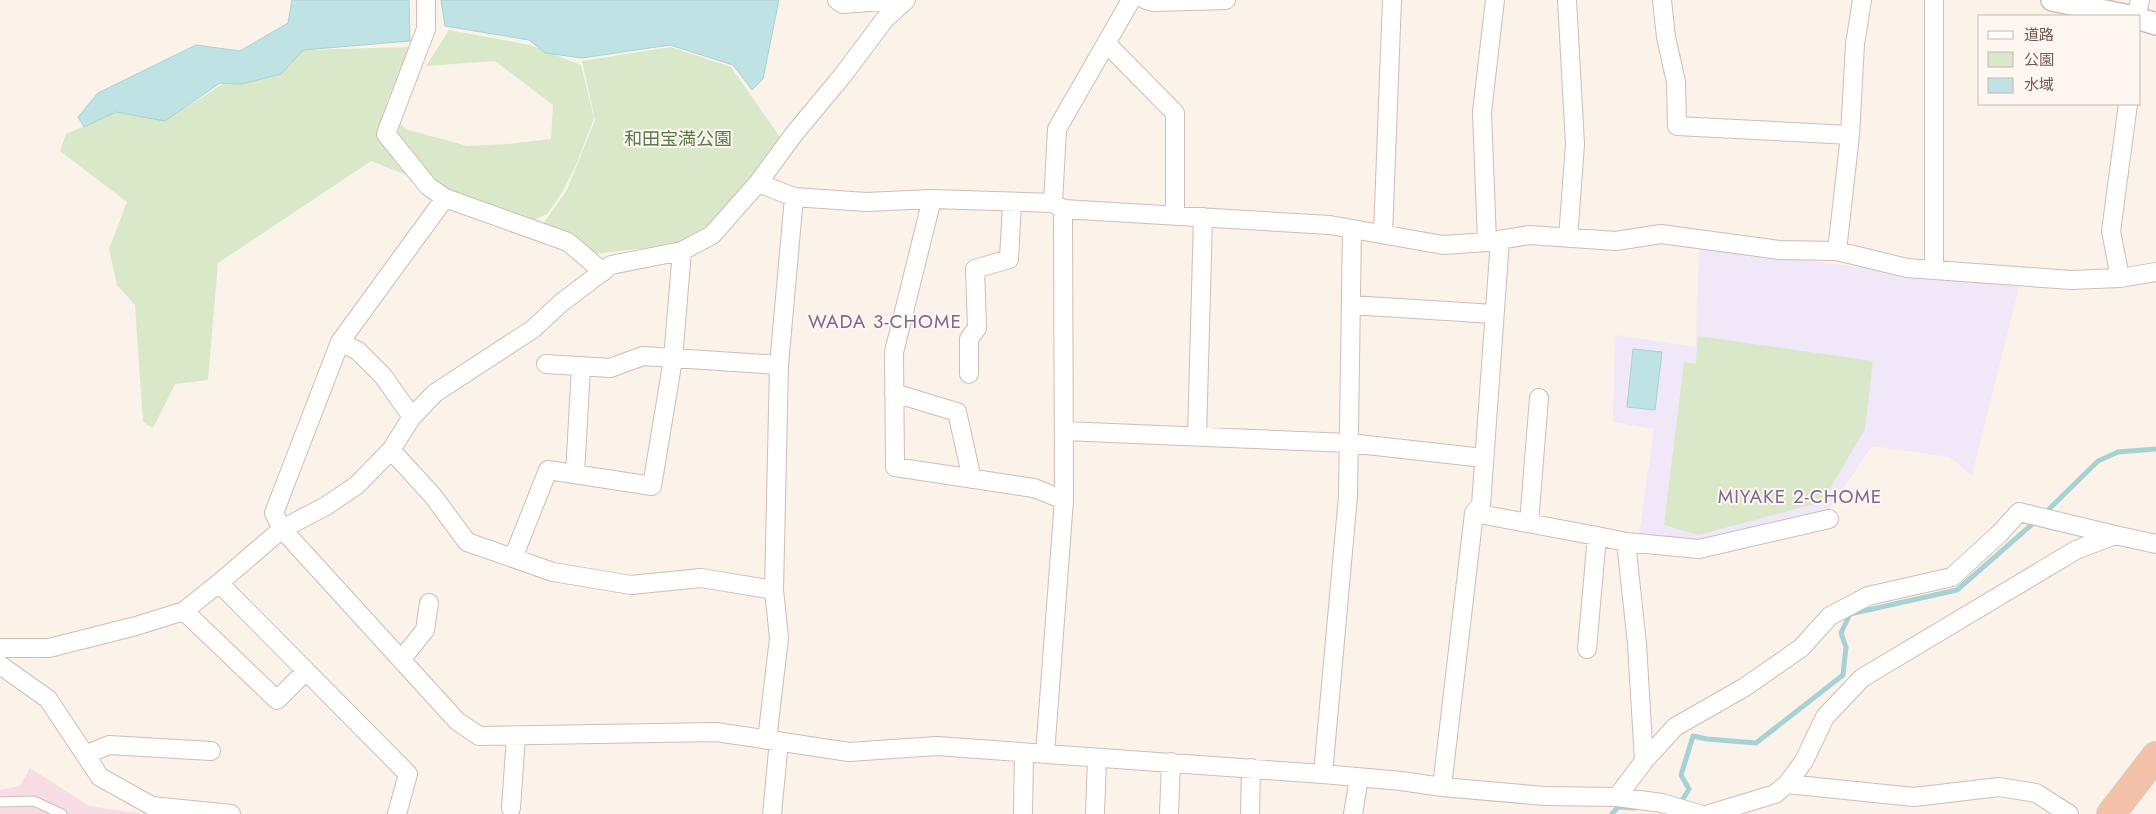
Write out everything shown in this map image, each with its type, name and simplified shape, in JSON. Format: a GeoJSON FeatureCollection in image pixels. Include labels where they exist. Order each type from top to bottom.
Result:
{"type":"FeatureCollection","features":[{"type":"Feature","properties":{"kind":"highway"},"geometry":{"type":"LineString","coordinates":[[2111,814],[2156,756]]}},
{"type":"Feature","properties":{"kind":"street"},"geometry":{"type":"LineString","coordinates":[[426,0],[426,29],[386,134],[428,186],[445,198],[568,242],[603,272]]}},
{"type":"Feature","properties":{"kind":"street"},"geometry":{"type":"LineString","coordinates":[[837,0],[843,4],[895,0]]}},
{"type":"Feature","properties":{"kind":"street"},"geometry":{"type":"LineString","coordinates":[[0,648],[49,648],[136,626],[184,611],[219,584],[282,529],[326,506],[357,485],[391,450],[412,417],[435,393],[534,329],[561,303],[611,265],[682,251],[712,234],[758,183],[794,134],[886,19],[906,0]]}},
{"type":"Feature","properties":{"kind":"street"},"geometry":{"type":"LineString","coordinates":[[1045,754],[1064,500],[1057,129],[1131,0]]}},
{"type":"Feature","properties":{"kind":"street"},"geometry":{"type":"LineString","coordinates":[[1151,1],[1226,0]]}},
{"type":"Feature","properties":{"kind":"street"},"geometry":{"type":"LineString","coordinates":[[1382,234],[1392,0]]}},
{"type":"Feature","properties":{"kind":"street"},"geometry":{"type":"LineString","coordinates":[[1442,788],[1474,513],[1481,505],[1494,314],[1494,241],[1482,112],[1495,0]]}},
{"type":"Feature","properties":{"kind":"street"},"geometry":{"type":"LineString","coordinates":[[1567,0],[1575,144],[1568,238]]}},
{"type":"Feature","properties":{"kind":"street"},"geometry":{"type":"LineString","coordinates":[[1662,0],[1666,37],[1676,82],[1677,126],[1850,135]]}},
{"type":"Feature","properties":{"kind":"street"},"geometry":{"type":"LineString","coordinates":[[1837,251],[1850,135],[1856,44],[1862,0]]}},
{"type":"Feature","properties":{"kind":"street"},"geometry":{"type":"LineString","coordinates":[[1934,0],[1934,270]]}},
{"type":"Feature","properties":{"kind":"street"},"geometry":{"type":"LineString","coordinates":[[2052,0],[2124,15]]}},
{"type":"Feature","properties":{"kind":"street"},"geometry":{"type":"LineString","coordinates":[[2136,15],[2140,0]]}},
{"type":"Feature","properties":{"kind":"street"},"geometry":{"type":"LineString","coordinates":[[2141,19],[2156,24]]}},
{"type":"Feature","properties":{"kind":"street"},"geometry":{"type":"LineString","coordinates":[[1106,43],[1175,113],[1175,215]]}},
{"type":"Feature","properties":{"kind":"street"},"geometry":{"type":"LineString","coordinates":[[2120,278],[2111,231],[2128,105]]}},
{"type":"Feature","properties":{"kind":"street"},"geometry":{"type":"LineString","coordinates":[[758,183],[794,197],[866,202],[932,199],[1012,203],[1330,225],[1443,245],[1494,241],[1529,235],[1616,242],[1661,234],[1780,250],[1837,251],[1907,268],[2072,280],[2120,278],[2156,272]]}},
{"type":"Feature","properties":{"kind":"street"},"geometry":{"type":"LineString","coordinates":[[772,814],[773,740],[779,638],[774,590],[779,364],[794,197]]}},
{"type":"Feature","properties":{"kind":"street"},"geometry":{"type":"LineString","coordinates":[[445,198],[340,342],[274,513],[282,529],[457,721],[479,736],[716,732],[849,752],[937,746],[1171,762],[1401,781],[1442,788],[1544,796],[1617,798],[1684,811]]}},
{"type":"Feature","properties":{"kind":"street"},"geometry":{"type":"LineString","coordinates":[[932,199],[894,352],[895,467],[1034,488],[1064,500]]}},
{"type":"Feature","properties":{"kind":"street"},"geometry":{"type":"LineString","coordinates":[[969,374],[969,339],[977,328],[975,268],[1009,259],[1012,203]]}},
{"type":"Feature","properties":{"kind":"street"},"geometry":{"type":"LineString","coordinates":[[1197,437],[1203,217]]}},
{"type":"Feature","properties":{"kind":"street"},"geometry":{"type":"LineString","coordinates":[[1323,774],[1348,496],[1352,229]]}},
{"type":"Feature","properties":{"kind":"street"},"geometry":{"type":"LineString","coordinates":[[513,558],[548,470],[652,486],[673,359],[682,251]]}},
{"type":"Feature","properties":{"kind":"street"},"geometry":{"type":"LineString","coordinates":[[1351,305],[1494,314]]}},
{"type":"Feature","properties":{"kind":"street"},"geometry":{"type":"LineString","coordinates":[[340,342],[358,351],[382,376],[412,417]]}},
{"type":"Feature","properties":{"kind":"street"},"geometry":{"type":"LineString","coordinates":[[546,364],[610,368],[643,356],[779,364]]}},
{"type":"Feature","properties":{"kind":"street"},"geometry":{"type":"LineString","coordinates":[[575,474],[581,366]]}},
{"type":"Feature","properties":{"kind":"street"},"geometry":{"type":"LineString","coordinates":[[894,392],[957,412],[972,479]]}},
{"type":"Feature","properties":{"kind":"street"},"geometry":{"type":"LineString","coordinates":[[1529,523],[1539,398]]}},
{"type":"Feature","properties":{"kind":"street"},"geometry":{"type":"LineString","coordinates":[[1064,431],[1349,443],[1484,458]]}},
{"type":"Feature","properties":{"kind":"street"},"geometry":{"type":"LineString","coordinates":[[391,450],[433,496],[467,542],[553,572],[631,585],[701,578],[774,590]]}},
{"type":"Feature","properties":{"kind":"street"},"geometry":{"type":"LineString","coordinates":[[1617,798],[1644,761],[1675,727],[1745,687],[1801,648],[1830,616],[1868,596],[1952,577],[2000,533],[2019,512],[2156,544]]}},
{"type":"Feature","properties":{"kind":"street"},"geometry":{"type":"LineString","coordinates":[[1474,513],[1626,542],[1699,549],[1829,519]]}},
{"type":"Feature","properties":{"kind":"street"},"geometry":{"type":"LineString","coordinates":[[1709,814],[1775,794],[1788,784],[1804,761],[1825,717],[1862,678],[2076,550],[2115,535]]}},
{"type":"Feature","properties":{"kind":"street"},"geometry":{"type":"LineString","coordinates":[[1587,648],[1597,536]]}},
{"type":"Feature","properties":{"kind":"street"},"geometry":{"type":"LineString","coordinates":[[1626,542],[1637,644],[1644,761]]}},
{"type":"Feature","properties":{"kind":"street"},"geometry":{"type":"LineString","coordinates":[[219,584],[408,774],[397,814]]}},
{"type":"Feature","properties":{"kind":"street"},"geometry":{"type":"LineString","coordinates":[[401,660],[426,630],[429,603]]}},
{"type":"Feature","properties":{"kind":"street"},"geometry":{"type":"LineString","coordinates":[[184,611],[277,700],[306,671]]}},
{"type":"Feature","properties":{"kind":"street"},"geometry":{"type":"LineString","coordinates":[[0,665],[48,699],[100,777],[152,806],[231,814]]}},
{"type":"Feature","properties":{"kind":"street"},"geometry":{"type":"LineString","coordinates":[[511,808],[516,736]]}},
{"type":"Feature","properties":{"kind":"street"},"geometry":{"type":"LineString","coordinates":[[85,755],[109,745],[211,751]]}},
{"type":"Feature","properties":{"kind":"street"},"geometry":{"type":"LineString","coordinates":[[1023,814],[1024,753]]}},
{"type":"Feature","properties":{"kind":"street"},"geometry":{"type":"LineString","coordinates":[[1095,814],[1097,758]]}},
{"type":"Feature","properties":{"kind":"street"},"geometry":{"type":"LineString","coordinates":[[1169,814],[1171,762]]}},
{"type":"Feature","properties":{"kind":"street"},"geometry":{"type":"LineString","coordinates":[[1250,814],[1251,768]]}},
{"type":"Feature","properties":{"kind":"street"},"geometry":{"type":"LineString","coordinates":[[1353,814],[1359,778]]}},
{"type":"Feature","properties":{"kind":"street"},"geometry":{"type":"LineString","coordinates":[[1788,784],[1914,797],[2000,787],[2036,793],[2069,814]]}},
{"type":"Feature","properties":{"kind":"lane"},"geometry":{"type":"LineString","coordinates":[[0,802],[34,801],[62,814]]}},
{"type":"Feature","properties":{"kind":"shaded area"},"geometry":{"type":"Polygon","coordinates":[[[1699,247],[2019,287],[1972,475],[1949,457],[1872,446],[1828,511],[1694,542],[1639,535],[1654,429],[1613,422],[1615,335],[1696,347],[1699,247]]]}},
{"type":"Feature","properties":{"kind":"shaded area"},"geometry":{"type":"Polygon","coordinates":[[[30,768],[89,806],[144,814],[0,814],[0,790],[20,786],[30,768]]]}},
{"type":"Feature","properties":{"kind":"green space"},"geometry":{"type":"Polygon","coordinates":[[[449,30],[530,45],[581,65],[594,118],[576,165],[561,194],[547,214],[527,223],[371,161],[218,263],[208,380],[175,384],[153,428],[143,422],[135,305],[117,285],[109,249],[127,202],[60,151],[66,134],[116,112],[165,121],[224,83],[242,84],[281,74],[303,50],[410,47],[386,104],[405,129],[467,146],[551,139],[553,105],[495,61],[426,66],[449,30]]]}},
{"type":"Feature","properties":{"kind":"green space","name":"和田宝満公園"},"geometry":{"type":"Polygon","coordinates":[[[671,47],[731,67],[784,143],[710,230],[672,245],[594,254],[540,228],[567,190],[595,120],[582,61],[671,47]]]}},
{"type":"Feature","properties":{"kind":"green space"},"geometry":{"type":"Polygon","coordinates":[[[1698,336],[1873,361],[1865,429],[1822,502],[1698,535],[1664,525],[1684,362],[1696,364],[1698,336]]]}},
{"type":"Feature","properties":{"kind":"water"},"geometry":{"type":"Polygon","coordinates":[[[292,0],[409,0],[410,41],[303,50],[281,74],[242,84],[220,83],[165,121],[116,112],[84,127],[78,117],[98,93],[196,45],[240,51],[288,23],[292,0]]]}},
{"type":"Feature","properties":{"kind":"water"},"geometry":{"type":"Polygon","coordinates":[[[441,0],[779,0],[763,79],[752,90],[733,65],[670,45],[582,58],[545,53],[529,40],[445,26],[441,0]]]}},
{"type":"Feature","properties":{"kind":"water"},"geometry":{"type":"Polygon","coordinates":[[[1633,349],[1662,352],[1655,410],[1627,407],[1633,349]]]}},
{"type":"Feature","properties":{"kind":"waterway"},"geometry":{"type":"LineString","coordinates":[[2044,514],[2098,461],[2118,452],[2156,449]]}},
{"type":"Feature","properties":{"kind":"waterway"},"geometry":{"type":"LineString","coordinates":[[1677,803],[1683,799],[1689,789],[1681,775],[1693,736],[1756,743],[1843,675],[1846,647],[1841,633],[1850,614],[1957,590],[2037,520]]}},
{"type":"Feature","properties":{"kind":"waterway"},"geometry":{"type":"LineString","coordinates":[[1612,814],[1618,807],[1635,808]]}},
{"type":"Feature","properties":{"kind":"district","name":"WADA 3-CHOME"},"geometry":{"type":"Point","coordinates":[885,321]}},
{"type":"Feature","properties":{"kind":"district","name":"MIYAKE 2-CHOME"},"geometry":{"type":"Point","coordinates":[1800,496]}}]}
